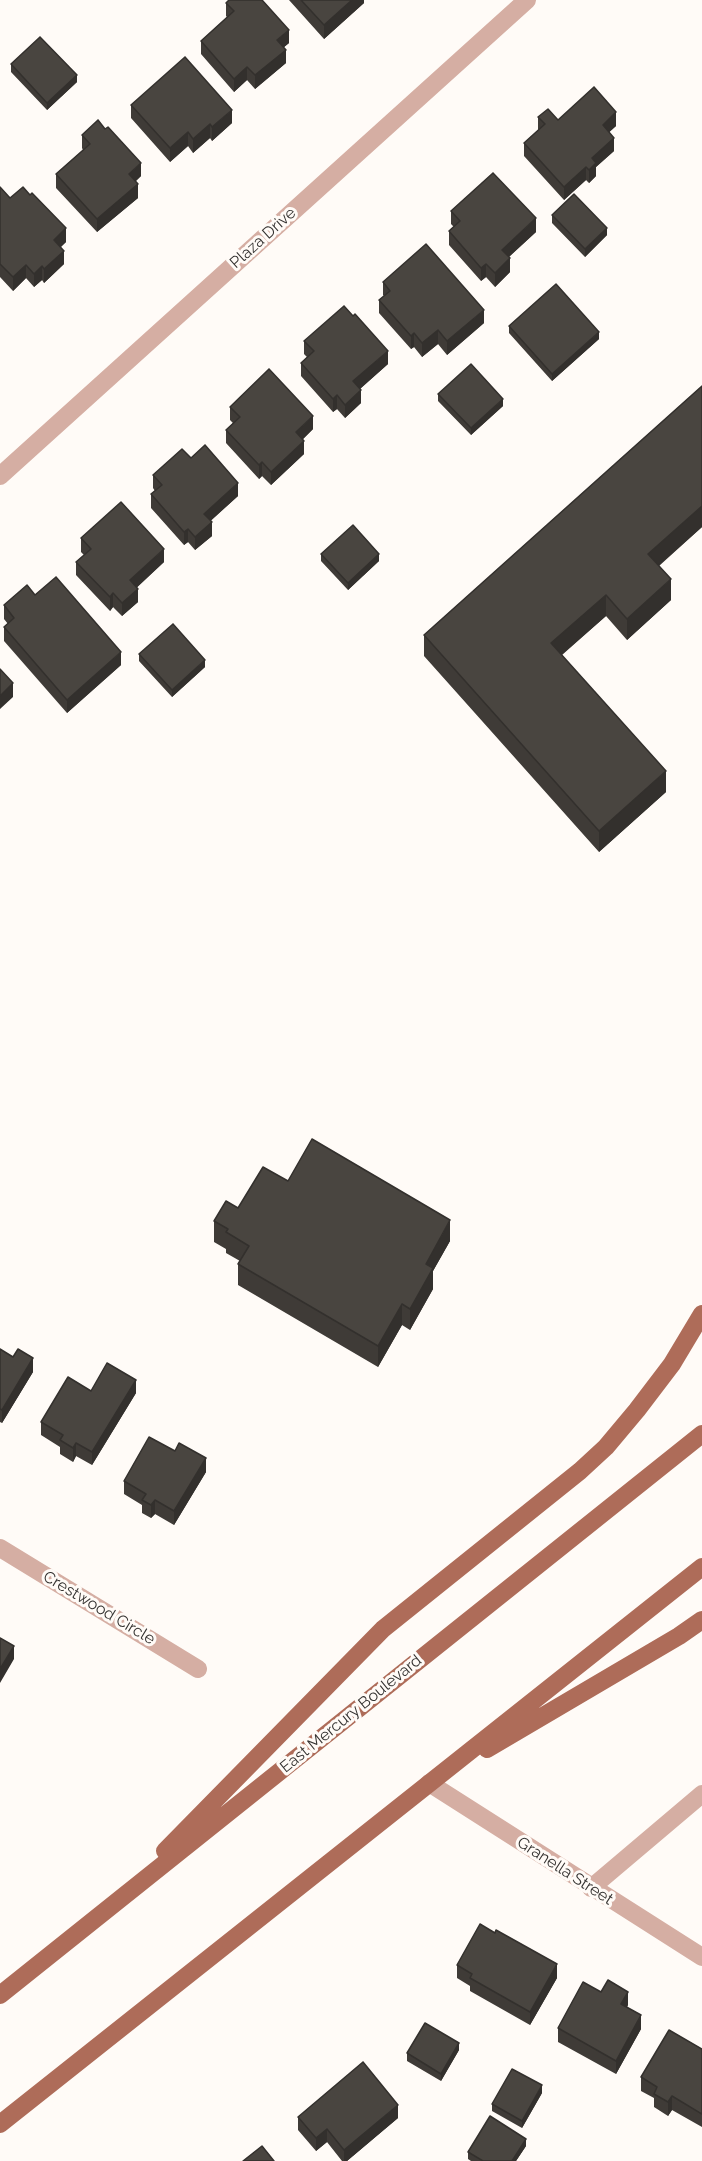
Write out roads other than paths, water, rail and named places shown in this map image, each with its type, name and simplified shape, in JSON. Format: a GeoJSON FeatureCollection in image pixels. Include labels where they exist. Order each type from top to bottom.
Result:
{"type":"FeatureCollection","features":[{"type":"Feature","properties":{"kind":"main road"},"geometry":{"type":"LineString","coordinates":[[106,1910],[383,1629],[580,1471],[606,1447],[638,1410],[672,1364],[702,1314]]}},
{"type":"Feature","properties":{"kind":"main road","name":"East Mercury Boulevard"},"geometry":{"type":"LineString","coordinates":[[0,1995],[702,1434]]}},
{"type":"Feature","properties":{"kind":"main road"},"geometry":{"type":"LineString","coordinates":[[0,2124],[702,1567]]}},
{"type":"Feature","properties":{"kind":"main road"},"geometry":{"type":"LineString","coordinates":[[429,1783],[679,1636],[702,1620]]}},
{"type":"Feature","properties":{"kind":"street","name":"Plaza Drive"},"geometry":{"type":"LineString","coordinates":[[0,476],[527,0]]}},
{"type":"Feature","properties":{"kind":"street","name":"Crestwood Circle"},"geometry":{"type":"LineString","coordinates":[[0,1548],[198,1669]]}},
{"type":"Feature","properties":{"kind":"street","name":"Granella Street"},"geometry":{"type":"LineString","coordinates":[[429,1783],[702,1957]]}},
{"type":"Feature","properties":{"kind":"street"},"geometry":{"type":"LineString","coordinates":[[591,1888],[702,1794]]}}]}
